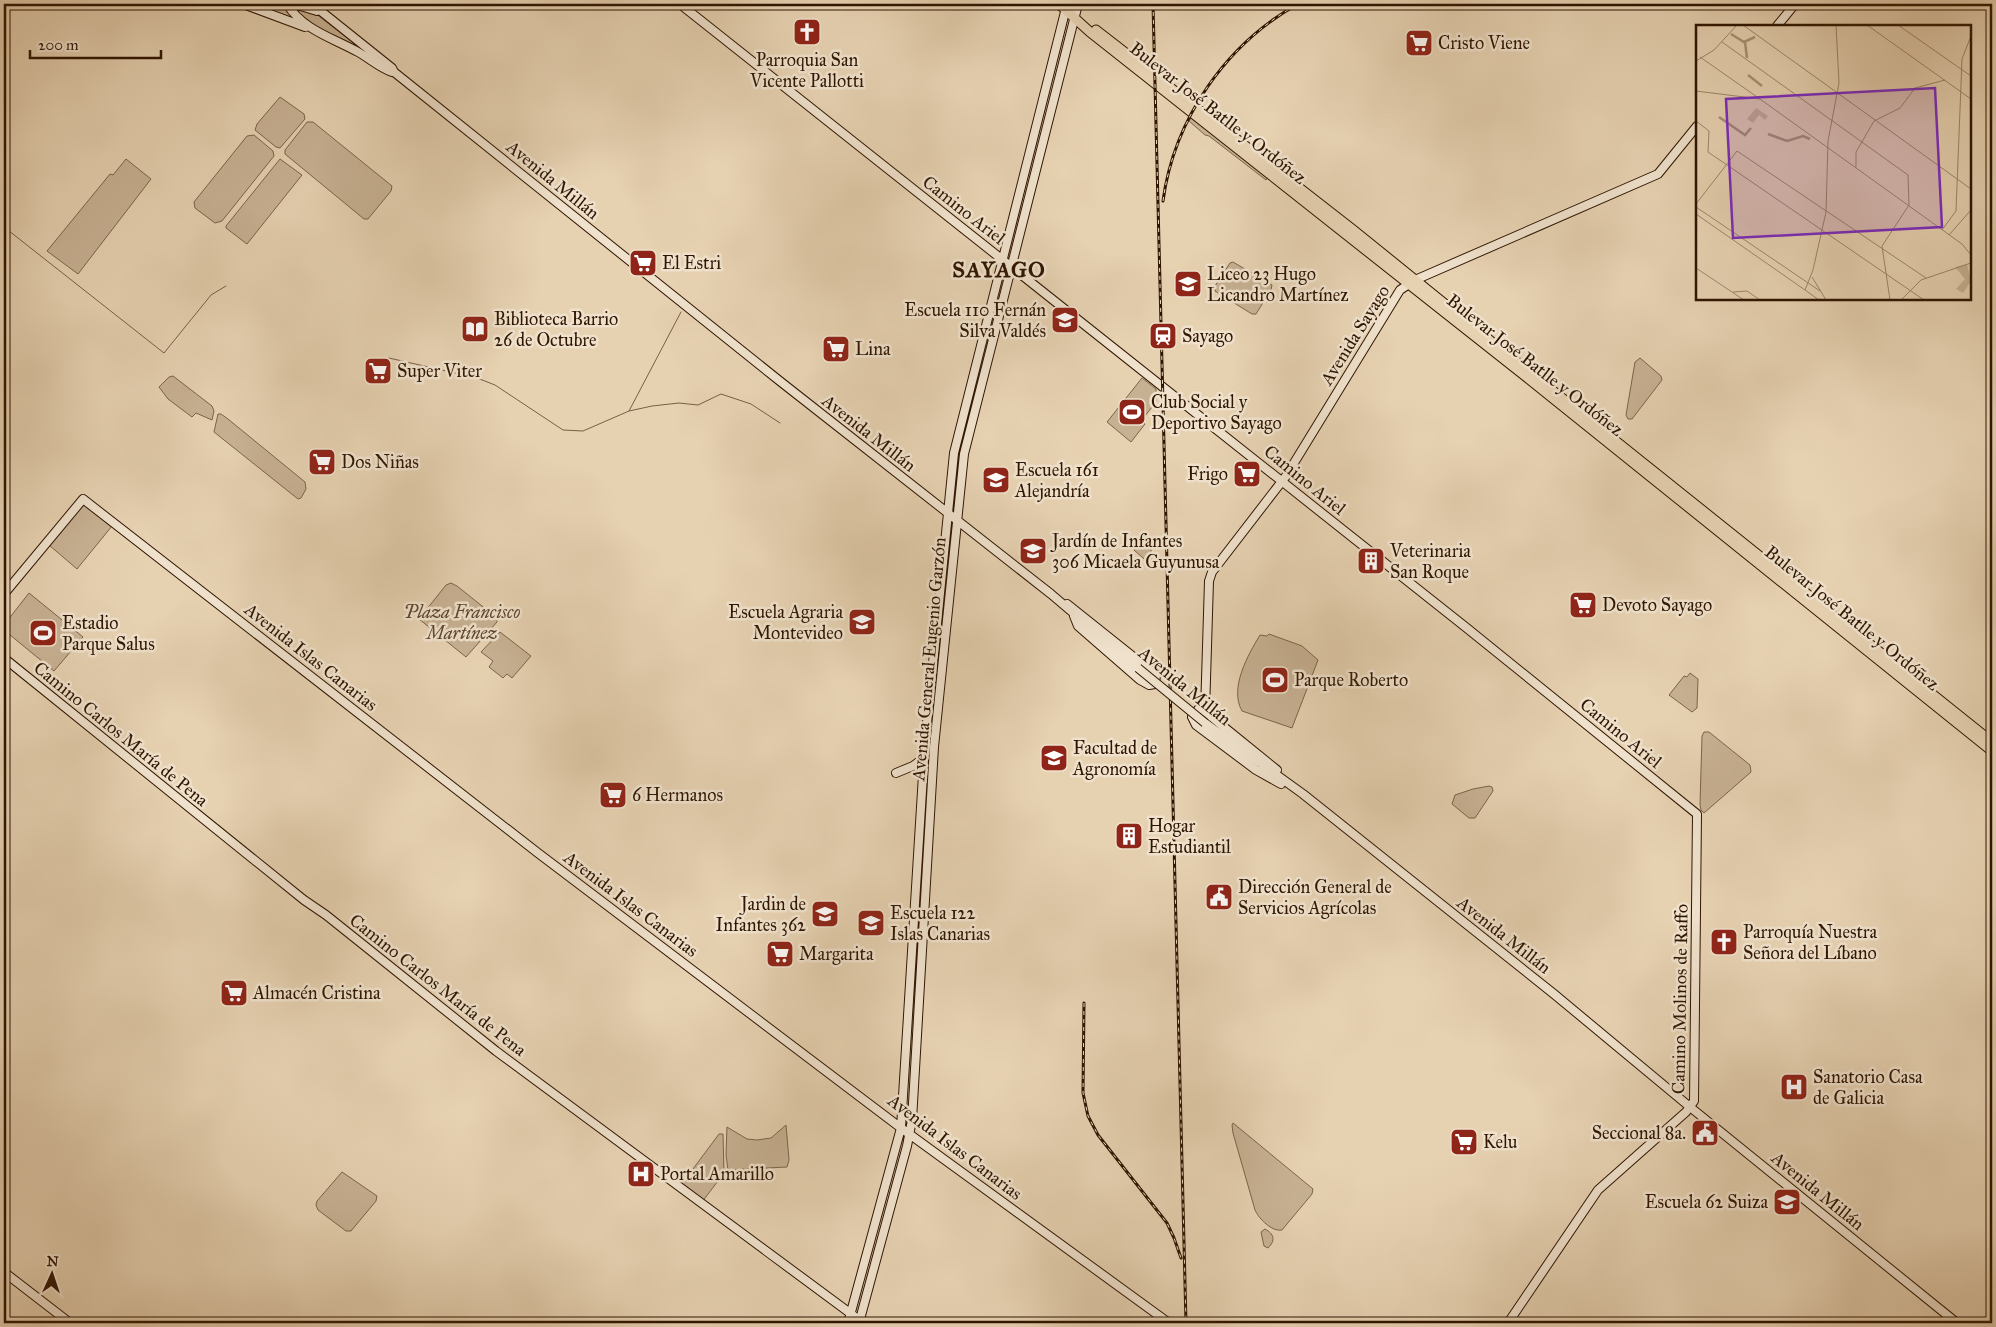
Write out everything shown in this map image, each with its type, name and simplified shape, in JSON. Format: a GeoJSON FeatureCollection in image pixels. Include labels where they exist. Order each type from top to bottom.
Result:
{"type":"FeatureCollection","features":[{"type":"Feature","properties":{"kind":"main road"},"geometry":{"type":"LineString","coordinates":[[243,4],[314,30]]}},
{"type":"Feature","properties":{"kind":"main road","name":"Avenida Millán"},"geometry":{"type":"LineString","coordinates":[[287,4],[292,12],[314,30],[394,72]]}},
{"type":"Feature","properties":{"kind":"main road"},"geometry":{"type":"LineString","coordinates":[[294,4],[306,6],[330,18]]}},
{"type":"Feature","properties":{"kind":"main road","name":"Avenida Millán"},"geometry":{"type":"LineString","coordinates":[[312,4],[392,68],[394,72],[947,514],[1051,594],[1205,723],[1303,794],[1554,994],[1690,1107],[1957,1323]]}},
{"type":"Feature","properties":{"kind":"main road","name":"Camino Ariel"},"geometry":{"type":"LineString","coordinates":[[680,4],[1553,697],[1697,814]]}},
{"type":"Feature","properties":{"kind":"main road","name":"Avenida General Eugenio Garzón"},"geometry":{"type":"LineString","coordinates":[[861,1322],[910,1134],[914,1099],[934,747],[967,440],[1078,4]]}},
{"type":"Feature","properties":{"kind":"main road"},"geometry":{"type":"LineString","coordinates":[[1778,25],[1795,4]]}},
{"type":"Feature","properties":{"kind":"main road","name":"Avenida General Eugenio Garzón"},"geometry":{"type":"LineString","coordinates":[[848,1323],[901,1128],[924,758],[954,453],[1065,6]]}},
{"type":"Feature","properties":{"kind":"main road","name":"Bulevar José Batlle y Ordóñez"},"geometry":{"type":"LineString","coordinates":[[1065,6],[1075,17],[1992,742]]}},
{"type":"Feature","properties":{"kind":"main road","name":"Avenida Sayago"},"geometry":{"type":"LineString","coordinates":[[1303,794],[1256,770],[1196,725],[1192,716],[1203,707],[1210,576],[1214,569],[1282,482],[1400,290],[1411,282],[1658,174],[1696,127]]}},
{"type":"Feature","properties":{"kind":"main road","name":"Bulevar José Batlle y Ordóñez"},"geometry":{"type":"LineString","coordinates":[[1411,282],[1992,751]]}},
{"type":"Feature","properties":{"kind":"main road","name":"Avenida Islas Canarias"},"geometry":{"type":"LineString","coordinates":[[4,594],[83,499],[538,853],[901,1128],[1169,1323]]}},
{"type":"Feature","properties":{"kind":"main road"},"geometry":{"type":"LineString","coordinates":[[1051,594],[1081,614],[1156,675],[1155,684],[1149,685],[1140,680],[1078,626],[1074,615]]}},
{"type":"Feature","properties":{"kind":"main road","name":"Camino Carlos María de Pena"},"geometry":{"type":"LineString","coordinates":[[4,658],[265,869],[326,915],[496,1051],[861,1322]]}},
{"type":"Feature","properties":{"kind":"main road"},"geometry":{"type":"LineString","coordinates":[[1203,707],[1286,778],[1294,788]]}},
{"type":"Feature","properties":{"kind":"main road"},"geometry":{"type":"LineString","coordinates":[[896,773],[913,766],[924,758]]}},
{"type":"Feature","properties":{"kind":"main road","name":"Camino Molinos de Raffo"},"geometry":{"type":"LineString","coordinates":[[1508,1323],[1598,1190],[1690,1107],[1695,1096],[1697,814]]}},
{"type":"Feature","properties":{"kind":"main road"},"geometry":{"type":"LineString","coordinates":[[4,1272],[70,1323]]}},
{"type":"Feature","properties":{"kind":"green space"},"geometry":{"type":"Polygon","coordinates":[[[251,4],[285,5],[300,22],[251,4]]]}},
{"type":"Feature","properties":{"kind":"green space"},"geometry":{"type":"Polygon","coordinates":[[[290,5],[316,14],[371,56],[307,23],[290,5]]]}},
{"type":"Feature","properties":{"kind":"green space"},"geometry":{"type":"Polygon","coordinates":[[[280,97],[304,114],[305,119],[280,148],[276,147],[255,130],[257,124],[280,97]]]}},
{"type":"Feature","properties":{"kind":"green space"},"geometry":{"type":"Polygon","coordinates":[[[1191,118],[1268,177],[1266,180],[1209,136],[1205,135],[1189,121],[1191,118]]]}},
{"type":"Feature","properties":{"kind":"green space"},"geometry":{"type":"Polygon","coordinates":[[[307,122],[313,122],[392,186],[391,191],[368,219],[364,219],[285,154],[285,150],[307,122]]]}},
{"type":"Feature","properties":{"kind":"green space"},"geometry":{"type":"Polygon","coordinates":[[[254,135],[273,151],[274,156],[222,221],[215,223],[195,208],[194,202],[247,136],[254,135]]]}},
{"type":"Feature","properties":{"kind":"green space"},"geometry":{"type":"Polygon","coordinates":[[[126,159],[151,179],[78,274],[47,251],[110,174],[113,175],[126,159]]]}},
{"type":"Feature","properties":{"kind":"green space"},"geometry":{"type":"Polygon","coordinates":[[[280,159],[302,175],[247,244],[226,228],[226,226],[280,159]]]}},
{"type":"Feature","properties":{"kind":"green space"},"geometry":{"type":"Polygon","coordinates":[[[1233,262],[1272,285],[1271,290],[1256,314],[1252,314],[1215,291],[1215,286],[1230,263],[1233,262]]]}},
{"type":"Feature","properties":{"kind":"green space"},"geometry":{"type":"Polygon","coordinates":[[[1640,358],[1661,376],[1662,380],[1632,419],[1628,419],[1626,415],[1635,362],[1640,358]]]}},
{"type":"Feature","properties":{"kind":"green space"},"geometry":{"type":"Polygon","coordinates":[[[173,376],[212,406],[214,411],[212,420],[196,413],[192,417],[168,399],[159,387],[169,377],[173,376]]]}},
{"type":"Feature","properties":{"kind":"green space","name":"Club Social y Deportivo Sayago"},"geometry":{"type":"Polygon","coordinates":[[[1142,378],[1156,389],[1156,402],[1141,421],[1145,424],[1131,442],[1107,422],[1142,378]]]}},
{"type":"Feature","properties":{"kind":"green space"},"geometry":{"type":"Polygon","coordinates":[[[218,414],[228,419],[305,482],[306,489],[301,498],[298,499],[214,432],[218,414]]]}},
{"type":"Feature","properties":{"kind":"green space"},"geometry":{"type":"Polygon","coordinates":[[[84,504],[112,526],[77,569],[49,545],[84,504]]]}},
{"type":"Feature","properties":{"kind":"green space"},"geometry":{"type":"Polygon","coordinates":[[[1141,543],[1151,549],[1151,565],[1134,550],[1141,543]]]}},
{"type":"Feature","properties":{"kind":"green space","name":"Plaza Francisco Martínez"},"geometry":{"type":"Polygon","coordinates":[[[451,583],[497,618],[497,622],[466,657],[419,619],[446,585],[451,583]]]}},
{"type":"Feature","properties":{"kind":"green space","name":"Estadio Parque Salus"},"geometry":{"type":"Polygon","coordinates":[[[29,593],[83,637],[54,671],[4,630],[4,625],[29,593]]]}},
{"type":"Feature","properties":{"kind":"green space"},"geometry":{"type":"Polygon","coordinates":[[[500,632],[531,656],[512,678],[507,674],[503,678],[489,667],[493,661],[481,652],[500,632]]]}},
{"type":"Feature","properties":{"kind":"green space","name":"Parque Roberto"},"geometry":{"type":"Polygon","coordinates":[[[1269,634],[1302,646],[1318,660],[1292,728],[1242,711],[1239,702],[1239,682],[1250,652],[1260,635],[1267,636],[1269,634]]]}},
{"type":"Feature","properties":{"kind":"green space"},"geometry":{"type":"Polygon","coordinates":[[[1690,673],[1698,679],[1697,708],[1692,712],[1669,695],[1684,676],[1687,677],[1690,673]]]}},
{"type":"Feature","properties":{"kind":"green space"},"geometry":{"type":"Polygon","coordinates":[[[1704,732],[1709,732],[1750,765],[1751,772],[1704,813],[1700,805],[1702,736],[1704,732]]]}},
{"type":"Feature","properties":{"kind":"green space"},"geometry":{"type":"Polygon","coordinates":[[[1489,786],[1492,787],[1493,791],[1475,818],[1469,818],[1452,804],[1455,795],[1489,786]]]}},
{"type":"Feature","properties":{"kind":"green space"},"geometry":{"type":"Polygon","coordinates":[[[1233,1123],[1313,1189],[1312,1194],[1282,1230],[1274,1229],[1266,1224],[1255,1210],[1233,1133],[1233,1123]]]}},
{"type":"Feature","properties":{"kind":"green space"},"geometry":{"type":"Polygon","coordinates":[[[786,1125],[789,1160],[787,1167],[728,1170],[726,1155],[727,1127],[747,1139],[757,1140],[771,1138],[786,1125]]]}},
{"type":"Feature","properties":{"kind":"green space"},"geometry":{"type":"Polygon","coordinates":[[[719,1134],[723,1134],[724,1173],[702,1202],[681,1185],[719,1134]]]}},
{"type":"Feature","properties":{"kind":"green space"},"geometry":{"type":"Polygon","coordinates":[[[342,1172],[377,1196],[376,1201],[351,1231],[346,1231],[318,1210],[316,1205],[317,1201],[342,1172]]]}},
{"type":"Feature","properties":{"kind":"green space"},"geometry":{"type":"Polygon","coordinates":[[[1265,1229],[1273,1237],[1268,1248],[1264,1246],[1261,1232],[1265,1229]]]}},
{"type":"Feature","properties":{"kind":"waterway"},"geometry":{"type":"LineString","coordinates":[[4,227],[164,353],[211,295],[226,286]]}},
{"type":"Feature","properties":{"kind":"waterway"},"geometry":{"type":"LineString","coordinates":[[629,411],[681,312]]}},
{"type":"Feature","properties":{"kind":"waterway"},"geometry":{"type":"LineString","coordinates":[[389,358],[477,378],[495,385],[563,430],[583,431],[629,411],[652,406],[679,403],[698,405],[721,394],[751,404],[780,423]]}},
{"type":"Feature","properties":{"kind":"railway"},"geometry":{"type":"LineString","coordinates":[[1153,4],[1186,1323]]}},
{"type":"Feature","properties":{"kind":"railway"},"geometry":{"type":"LineString","coordinates":[[1163,201],[1169,171],[1179,141],[1192,113],[1208,87],[1227,62],[1248,40],[1298,4]]}},
{"type":"Feature","properties":{"kind":"railway"},"geometry":{"type":"LineString","coordinates":[[1084,1003],[1083,1093],[1088,1116],[1098,1135],[1167,1223],[1181,1258]]}},
{"type":"Feature","properties":{"kind":"place","name":"Parroquia San Vicente Pallotti"},"geometry":{"type":"Point","coordinates":[807,32]}},
{"type":"Feature","properties":{"kind":"place","name":"Cristo Viene"},"geometry":{"type":"Point","coordinates":[1419,43]}},
{"type":"Feature","properties":{"kind":"place","name":"El Estri"},"geometry":{"type":"Point","coordinates":[643,263]}},
{"type":"Feature","properties":{"kind":"place","name":"Liceo 23 Hugo Licandro Martínez"},"geometry":{"type":"Point","coordinates":[1188,284]}},
{"type":"Feature","properties":{"kind":"place","name":"Escuela 110 Fernán Silva Valdés"},"geometry":{"type":"Point","coordinates":[1065,320]}},
{"type":"Feature","properties":{"kind":"place","name":"Biblioteca Barrio 26 de Octubre"},"geometry":{"type":"Point","coordinates":[475,329]}},
{"type":"Feature","properties":{"kind":"place","name":"Sayago"},"geometry":{"type":"Point","coordinates":[1163,336]}},
{"type":"Feature","properties":{"kind":"place","name":"Lina"},"geometry":{"type":"Point","coordinates":[836,349]}},
{"type":"Feature","properties":{"kind":"place","name":"Super Viter"},"geometry":{"type":"Point","coordinates":[378,371]}},
{"type":"Feature","properties":{"kind":"place","name":"Club Social y Deportivo Sayago"},"geometry":{"type":"Point","coordinates":[1132,412]}},
{"type":"Feature","properties":{"kind":"place","name":"Dos Niñas"},"geometry":{"type":"Point","coordinates":[322,462]}},
{"type":"Feature","properties":{"kind":"place","name":"Frigo"},"geometry":{"type":"Point","coordinates":[1247,474]}},
{"type":"Feature","properties":{"kind":"place","name":"Escuela 161 Alejandría"},"geometry":{"type":"Point","coordinates":[996,480]}},
{"type":"Feature","properties":{"kind":"place","name":"Jardín de Infantes 306 Micaela Guyunusa"},"geometry":{"type":"Point","coordinates":[1033,551]}},
{"type":"Feature","properties":{"kind":"place","name":"Veterinaria San Roque"},"geometry":{"type":"Point","coordinates":[1371,561]}},
{"type":"Feature","properties":{"kind":"place","name":"Devoto Sayago"},"geometry":{"type":"Point","coordinates":[1583,605]}},
{"type":"Feature","properties":{"kind":"place","name":"Escuela Agraria Montevideo"},"geometry":{"type":"Point","coordinates":[862,622]}},
{"type":"Feature","properties":{"kind":"place","name":"Estadio Parque Salus"},"geometry":{"type":"Point","coordinates":[43,633]}},
{"type":"Feature","properties":{"kind":"place","name":"Parque Roberto"},"geometry":{"type":"Point","coordinates":[1275,680]}},
{"type":"Feature","properties":{"kind":"place","name":"Facultad de Agronomía"},"geometry":{"type":"Point","coordinates":[1054,758]}},
{"type":"Feature","properties":{"kind":"place","name":"6 Hermanos"},"geometry":{"type":"Point","coordinates":[613,795]}},
{"type":"Feature","properties":{"kind":"place","name":"Hogar Estudiantil"},"geometry":{"type":"Point","coordinates":[1129,836]}},
{"type":"Feature","properties":{"kind":"place","name":"Dirección General de Servicios Agrícolas"},"geometry":{"type":"Point","coordinates":[1219,897]}},
{"type":"Feature","properties":{"kind":"place","name":"Jardin de Infantes 362"},"geometry":{"type":"Point","coordinates":[825,914]}},
{"type":"Feature","properties":{"kind":"place","name":"Escuela 122 Islas Canarias"},"geometry":{"type":"Point","coordinates":[871,923]}},
{"type":"Feature","properties":{"kind":"place","name":"Parroquía Nuestra Señora del Líbano"},"geometry":{"type":"Point","coordinates":[1724,942]}},
{"type":"Feature","properties":{"kind":"place","name":"Margarita"},"geometry":{"type":"Point","coordinates":[780,954]}},
{"type":"Feature","properties":{"kind":"place","name":"Almacén Cristina"},"geometry":{"type":"Point","coordinates":[234,993]}},
{"type":"Feature","properties":{"kind":"place","name":"Sanatorio Casa de Galicia"},"geometry":{"type":"Point","coordinates":[1794,1087]}},
{"type":"Feature","properties":{"kind":"place","name":"Seccional 8a."},"geometry":{"type":"Point","coordinates":[1705,1133]}},
{"type":"Feature","properties":{"kind":"place","name":"Kelu"},"geometry":{"type":"Point","coordinates":[1464,1142]}},
{"type":"Feature","properties":{"kind":"place","name":"Portal Amarillo"},"geometry":{"type":"Point","coordinates":[641,1174]}},
{"type":"Feature","properties":{"kind":"place","name":"Escuela 62 Suiza"},"geometry":{"type":"Point","coordinates":[1787,1202]}},
{"type":"Feature","properties":{"kind":"district","name":"SAYAGO"},"geometry":{"type":"Point","coordinates":[999,269]}}]}
